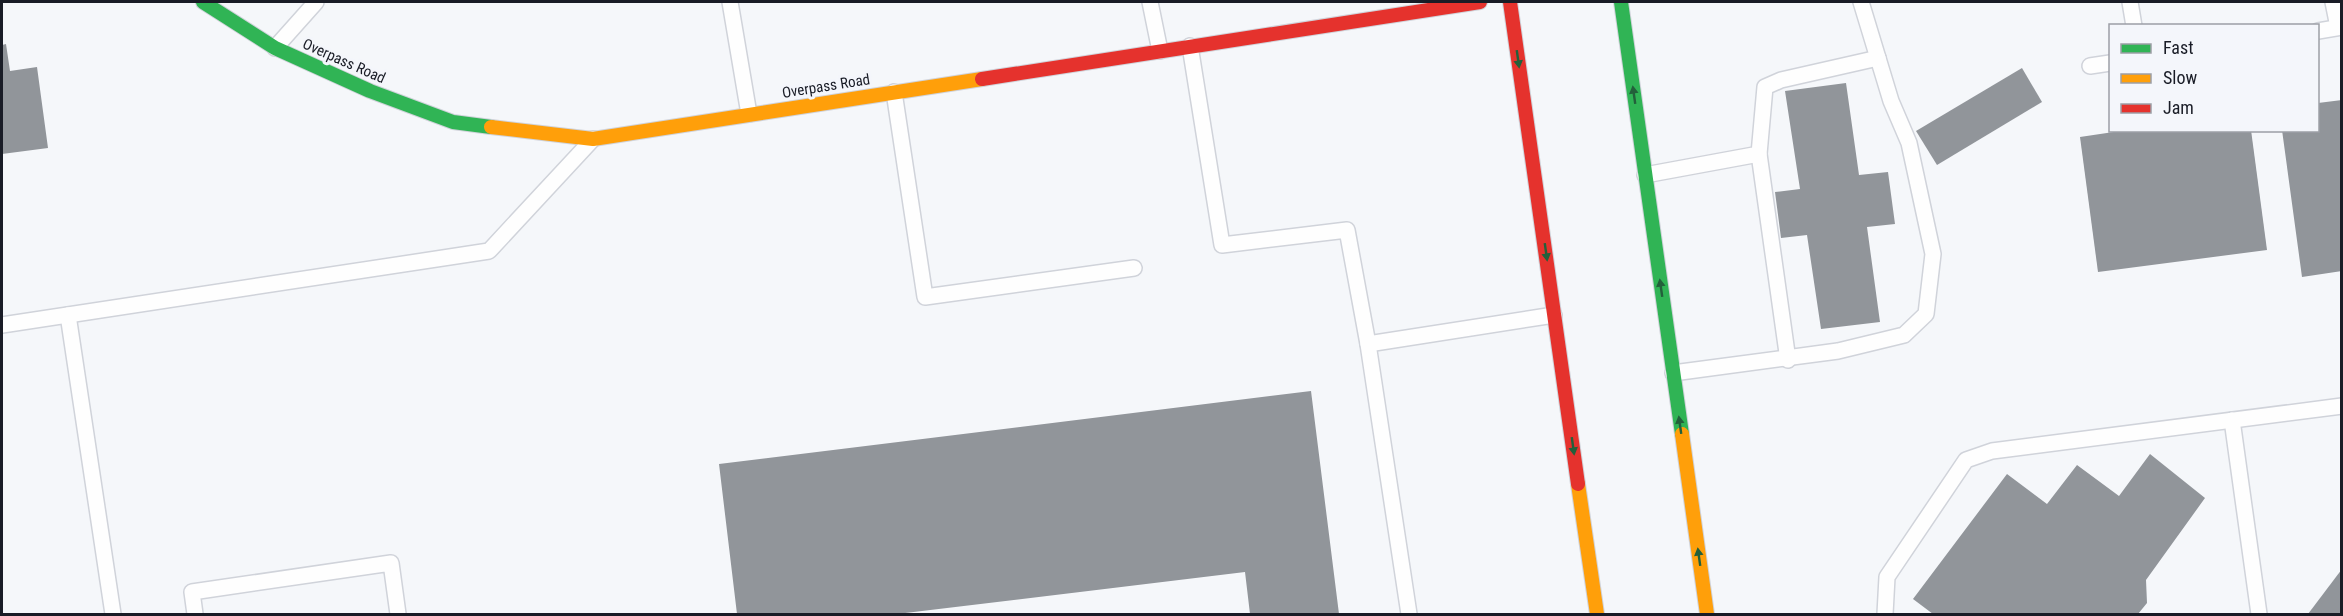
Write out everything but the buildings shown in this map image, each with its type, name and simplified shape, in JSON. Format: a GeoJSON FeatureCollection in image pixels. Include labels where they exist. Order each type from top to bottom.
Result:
{"type":"FeatureCollection","features":[{"type":"Feature","properties":{"kind":"main road","name":"Overpass Road"},"geometry":{"type":"LineString","coordinates":[[203,2],[275,48],[370,91],[453,122],[593,139],[1480,2]]}},
{"type":"Feature","properties":{"kind":"main road"},"geometry":{"type":"LineString","coordinates":[[1510,2],[1597,615]]}},
{"type":"Feature","properties":{"kind":"main road"},"geometry":{"type":"LineString","coordinates":[[1621,2],[1707,615]]}},
{"type":"Feature","properties":{"kind":"lane"},"geometry":{"type":"LineString","coordinates":[[275,48],[315,2]]}},
{"type":"Feature","properties":{"kind":"lane"},"geometry":{"type":"LineString","coordinates":[[730,2],[749,114]]}},
{"type":"Feature","properties":{"kind":"lane"},"geometry":{"type":"LineString","coordinates":[[1150,2],[1160,51]]}},
{"type":"Feature","properties":{"kind":"lane"},"geometry":{"type":"LineString","coordinates":[[1673,373],[1788,360],[1838,351],[1904,335],[1926,314],[1933,254],[1909,143],[1891,101],[1860,2]]}},
{"type":"Feature","properties":{"kind":"lane"},"geometry":{"type":"LineString","coordinates":[[2130,2],[2134,24]]}},
{"type":"Feature","properties":{"kind":"lane"},"geometry":{"type":"LineString","coordinates":[[2319,30],[2340,27],[2333,2]]}},
{"type":"Feature","properties":{"kind":"lane"},"geometry":{"type":"LineString","coordinates":[[1190,46],[1222,245],[1347,230],[1368,344],[1409,615]]}},
{"type":"Feature","properties":{"kind":"lane"},"geometry":{"type":"LineString","coordinates":[[1788,360],[1759,154],[1766,87],[1782,80],[1878,58]]}},
{"type":"Feature","properties":{"kind":"lane"},"geometry":{"type":"LineString","coordinates":[[2090,66],[2109,63]]}},
{"type":"Feature","properties":{"kind":"lane"},"geometry":{"type":"LineString","coordinates":[[894,92],[925,297],[1134,268]]}},
{"type":"Feature","properties":{"kind":"lane"},"geometry":{"type":"LineString","coordinates":[[2,325],[489,250],[593,139]]}},
{"type":"Feature","properties":{"kind":"lane"},"geometry":{"type":"LineString","coordinates":[[1645,175],[1759,154]]}},
{"type":"Feature","properties":{"kind":"lane"},"geometry":{"type":"LineString","coordinates":[[68,315],[113,615]]}},
{"type":"Feature","properties":{"kind":"lane"},"geometry":{"type":"LineString","coordinates":[[1368,344],[1554,315]]}},
{"type":"Feature","properties":{"kind":"lane"},"geometry":{"type":"LineString","coordinates":[[1885,615],[1887,577],[1966,460],[1992,451],[2342,406]]}},
{"type":"Feature","properties":{"kind":"lane"},"geometry":{"type":"LineString","coordinates":[[2232,420],[2259,615]]}},
{"type":"Feature","properties":{"kind":"lane"},"geometry":{"type":"LineString","coordinates":[[195,615],[192,592],[391,563],[398,615]]}},
{"type":"Feature","properties":{"kind":"traffic: fast"},"geometry":{"type":"LineString","coordinates":[[203,2],[275,48],[370,91],[453,122],[491,127]]}},
{"type":"Feature","properties":{"kind":"traffic: fast"},"geometry":{"type":"LineString","coordinates":[[1621,2],[1682,434]]}},
{"type":"Feature","properties":{"kind":"traffic: slow"},"geometry":{"type":"LineString","coordinates":[[491,127],[593,139],[982,79]]}},
{"type":"Feature","properties":{"kind":"traffic: slow"},"geometry":{"type":"LineString","coordinates":[[1682,434],[1707,614]]}},
{"type":"Feature","properties":{"kind":"traffic: slow"},"geometry":{"type":"LineString","coordinates":[[1578,484],[1597,614]]}},
{"type":"Feature","properties":{"kind":"traffic: jam"},"geometry":{"type":"LineString","coordinates":[[982,79],[1480,2]]}},
{"type":"Feature","properties":{"kind":"traffic: jam"},"geometry":{"type":"LineString","coordinates":[[1510,2],[1578,484]]}}]}
